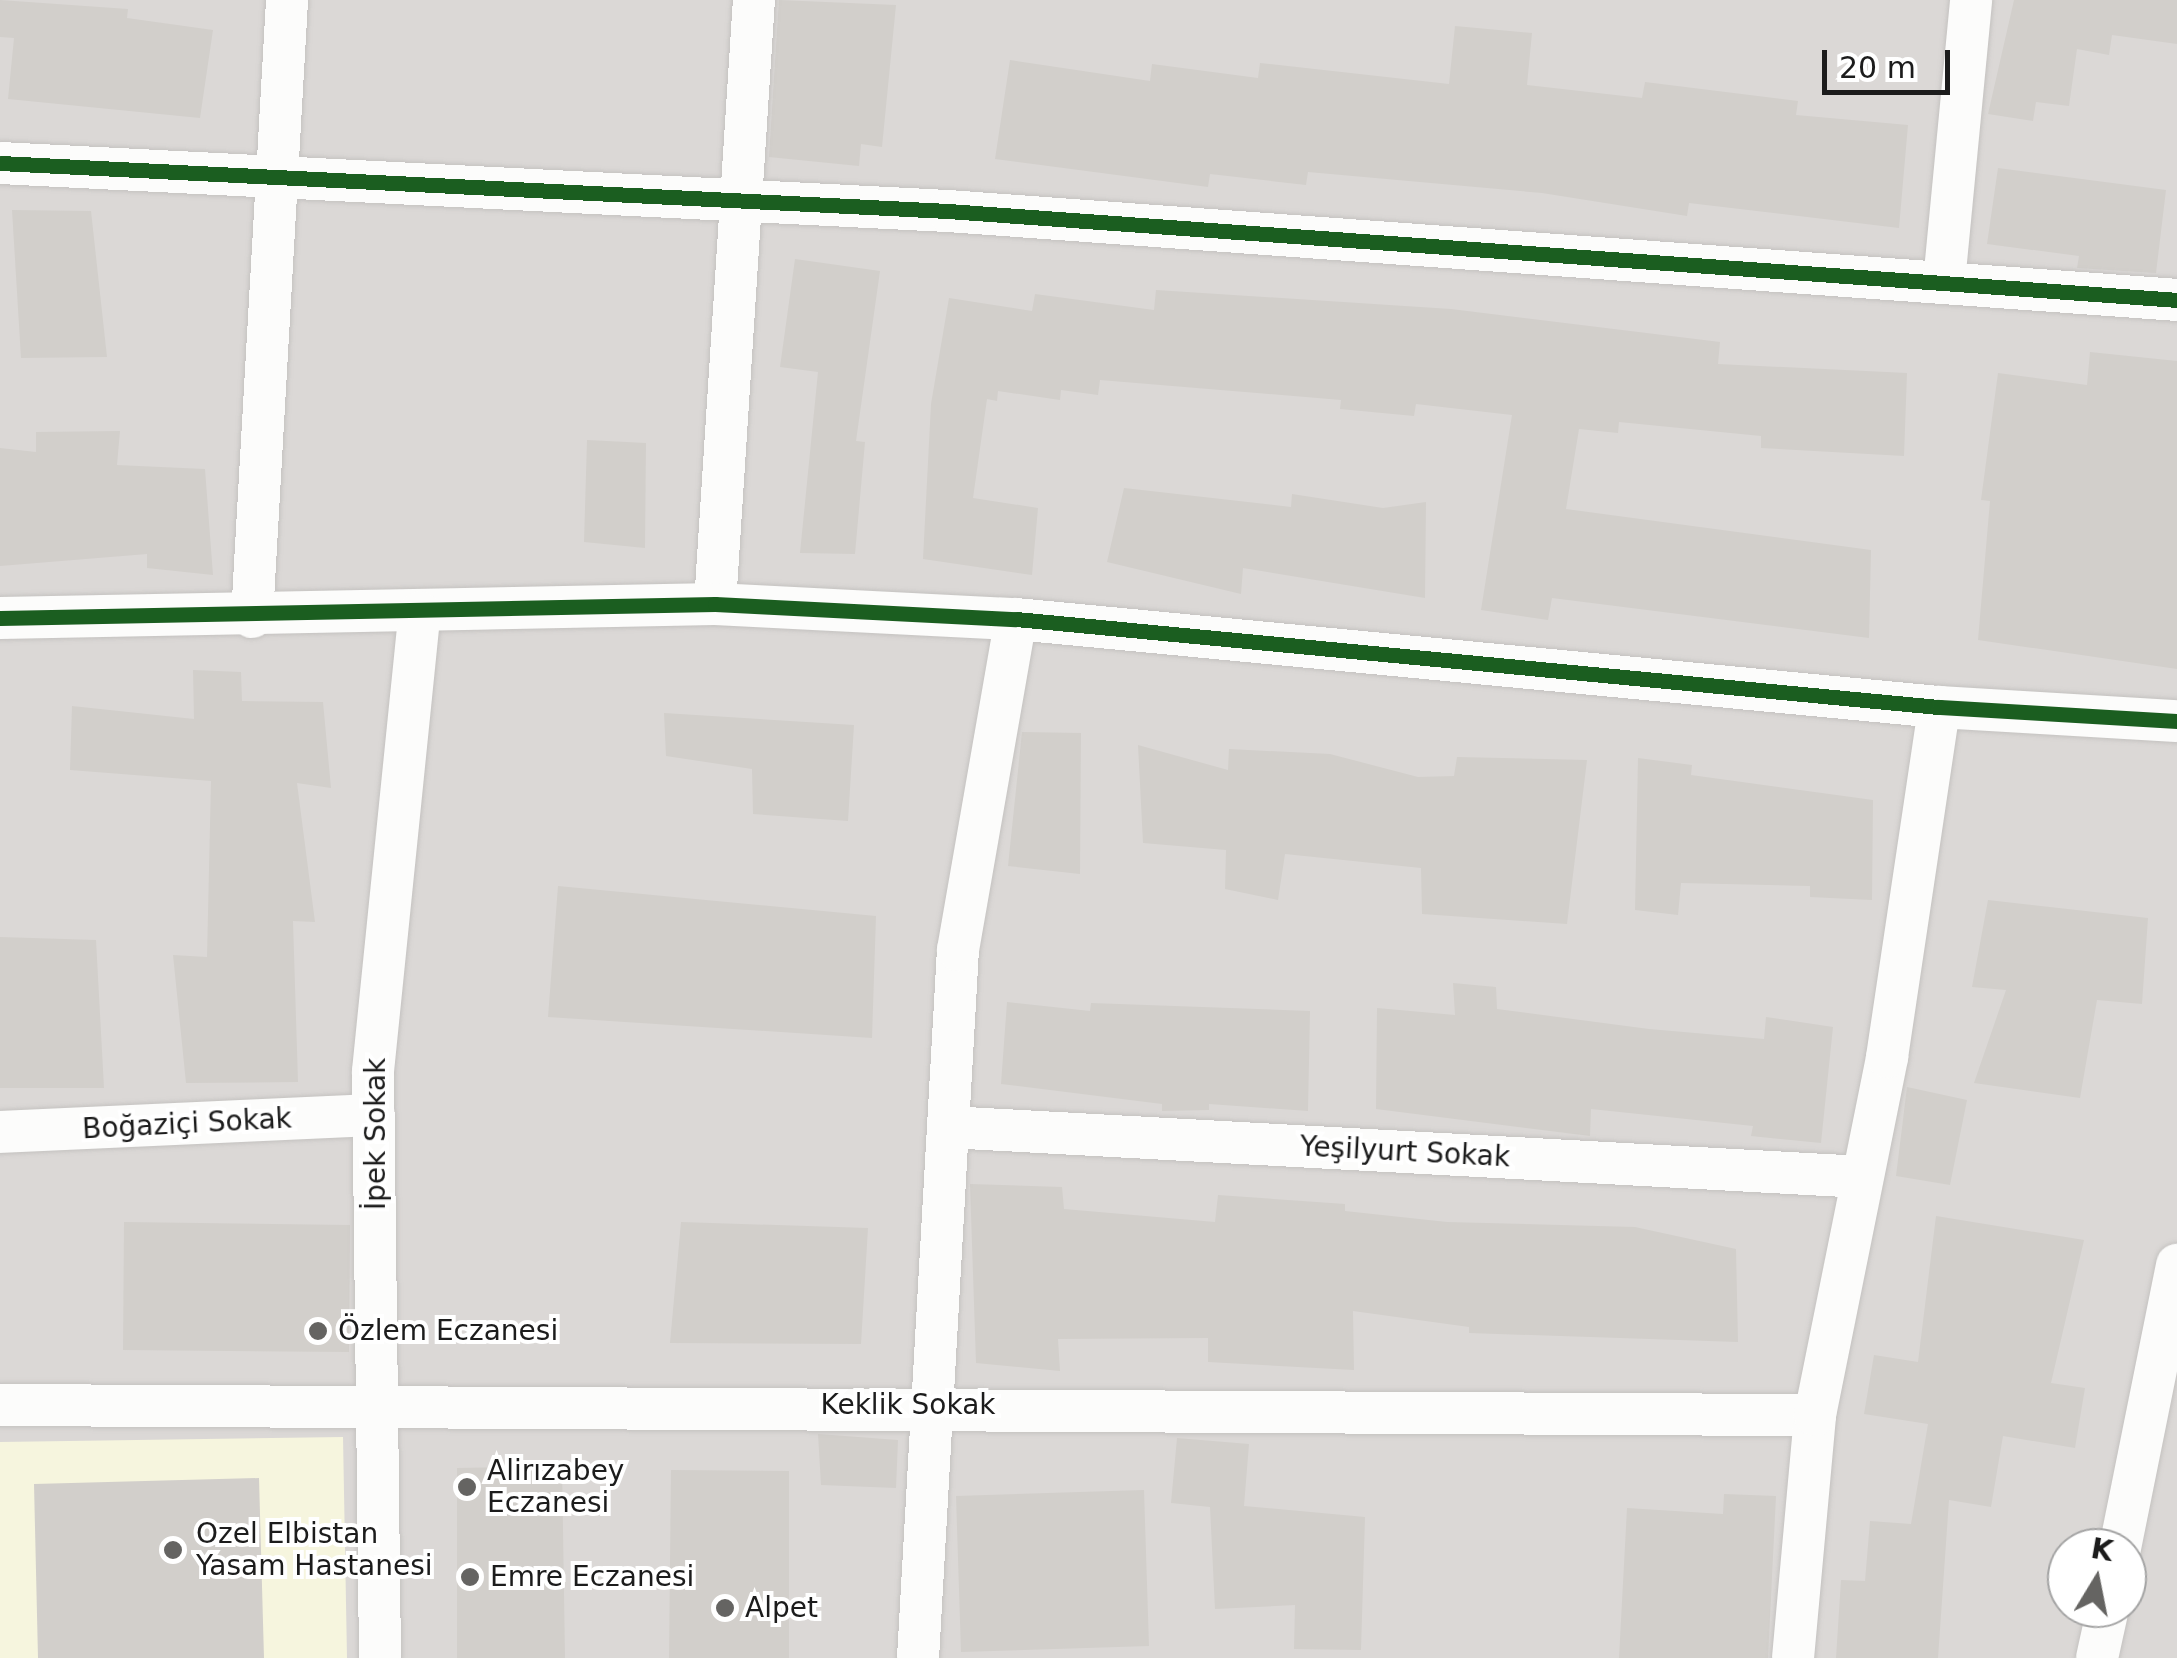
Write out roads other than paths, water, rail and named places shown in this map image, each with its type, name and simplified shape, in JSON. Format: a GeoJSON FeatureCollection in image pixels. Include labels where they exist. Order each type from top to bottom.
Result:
{"type":"FeatureCollection","features":[{"type":"Feature","properties":{"kind":"street"},"geometry":{"type":"LineString","coordinates":[[252,618],[287,0]]}},
{"type":"Feature","properties":{"kind":"street"},"geometry":{"type":"LineString","coordinates":[[715,604],[738,201],[754,0]]}},
{"type":"Feature","properties":{"kind":"street"},"geometry":{"type":"LineString","coordinates":[[1944,282],[1971,0]]}},
{"type":"Feature","properties":{"kind":"street"},"geometry":{"type":"LineString","coordinates":[[0,163],[738,201],[2177,300]]}},
{"type":"Feature","properties":{"kind":"street"},"geometry":{"type":"LineString","coordinates":[[0,618],[252,618],[715,604],[1016,619],[1939,707],[2177,721]]}},
{"type":"Feature","properties":{"kind":"street","name":"İpek Sokak"},"geometry":{"type":"LineString","coordinates":[[380,1658],[374,1405],[374,1115],[397,786],[420,612]]}},
{"type":"Feature","properties":{"kind":"street"},"geometry":{"type":"LineString","coordinates":[[918,1658],[958,950],[1016,619]]}},
{"type":"Feature","properties":{"kind":"street"},"geometry":{"type":"LineString","coordinates":[[1793,1658],[1815,1415],[1862,1177],[1939,707]]}},
{"type":"Feature","properties":{"kind":"street","name":"Boğaziçi Sokak"},"geometry":{"type":"LineString","coordinates":[[0,1132],[374,1115]]}},
{"type":"Feature","properties":{"kind":"street","name":"Yeşilyurt Sokak"},"geometry":{"type":"LineString","coordinates":[[948,1126],[1862,1177]]}},
{"type":"Feature","properties":{"kind":"street"},"geometry":{"type":"LineString","coordinates":[[2124,1528],[2177,1265]]}},
{"type":"Feature","properties":{"kind":"street","name":"Keklik Sokak"},"geometry":{"type":"LineString","coordinates":[[0,1406],[932,1404],[1815,1415]]}},
{"type":"Feature","properties":{"kind":"street"},"geometry":{"type":"LineString","coordinates":[[2098,1658],[2104,1628]]}},
{"type":"Feature","properties":{"kind":"place","name":"Özlem Eczanesi"},"geometry":{"type":"Point","coordinates":[318,1331]}},
{"type":"Feature","properties":{"kind":"place","name":"Alirızabey Eczanesi"},"geometry":{"type":"Point","coordinates":[467,1487]}},
{"type":"Feature","properties":{"kind":"place","name":"Ozel Elbistan Yasam Hastanesi"},"geometry":{"type":"Point","coordinates":[173,1550]}},
{"type":"Feature","properties":{"kind":"place","name":"Emre Eczanesi"},"geometry":{"type":"Point","coordinates":[470,1577]}},
{"type":"Feature","properties":{"kind":"place","name":"Alpet"},"geometry":{"type":"Point","coordinates":[725,1608]}}]}
